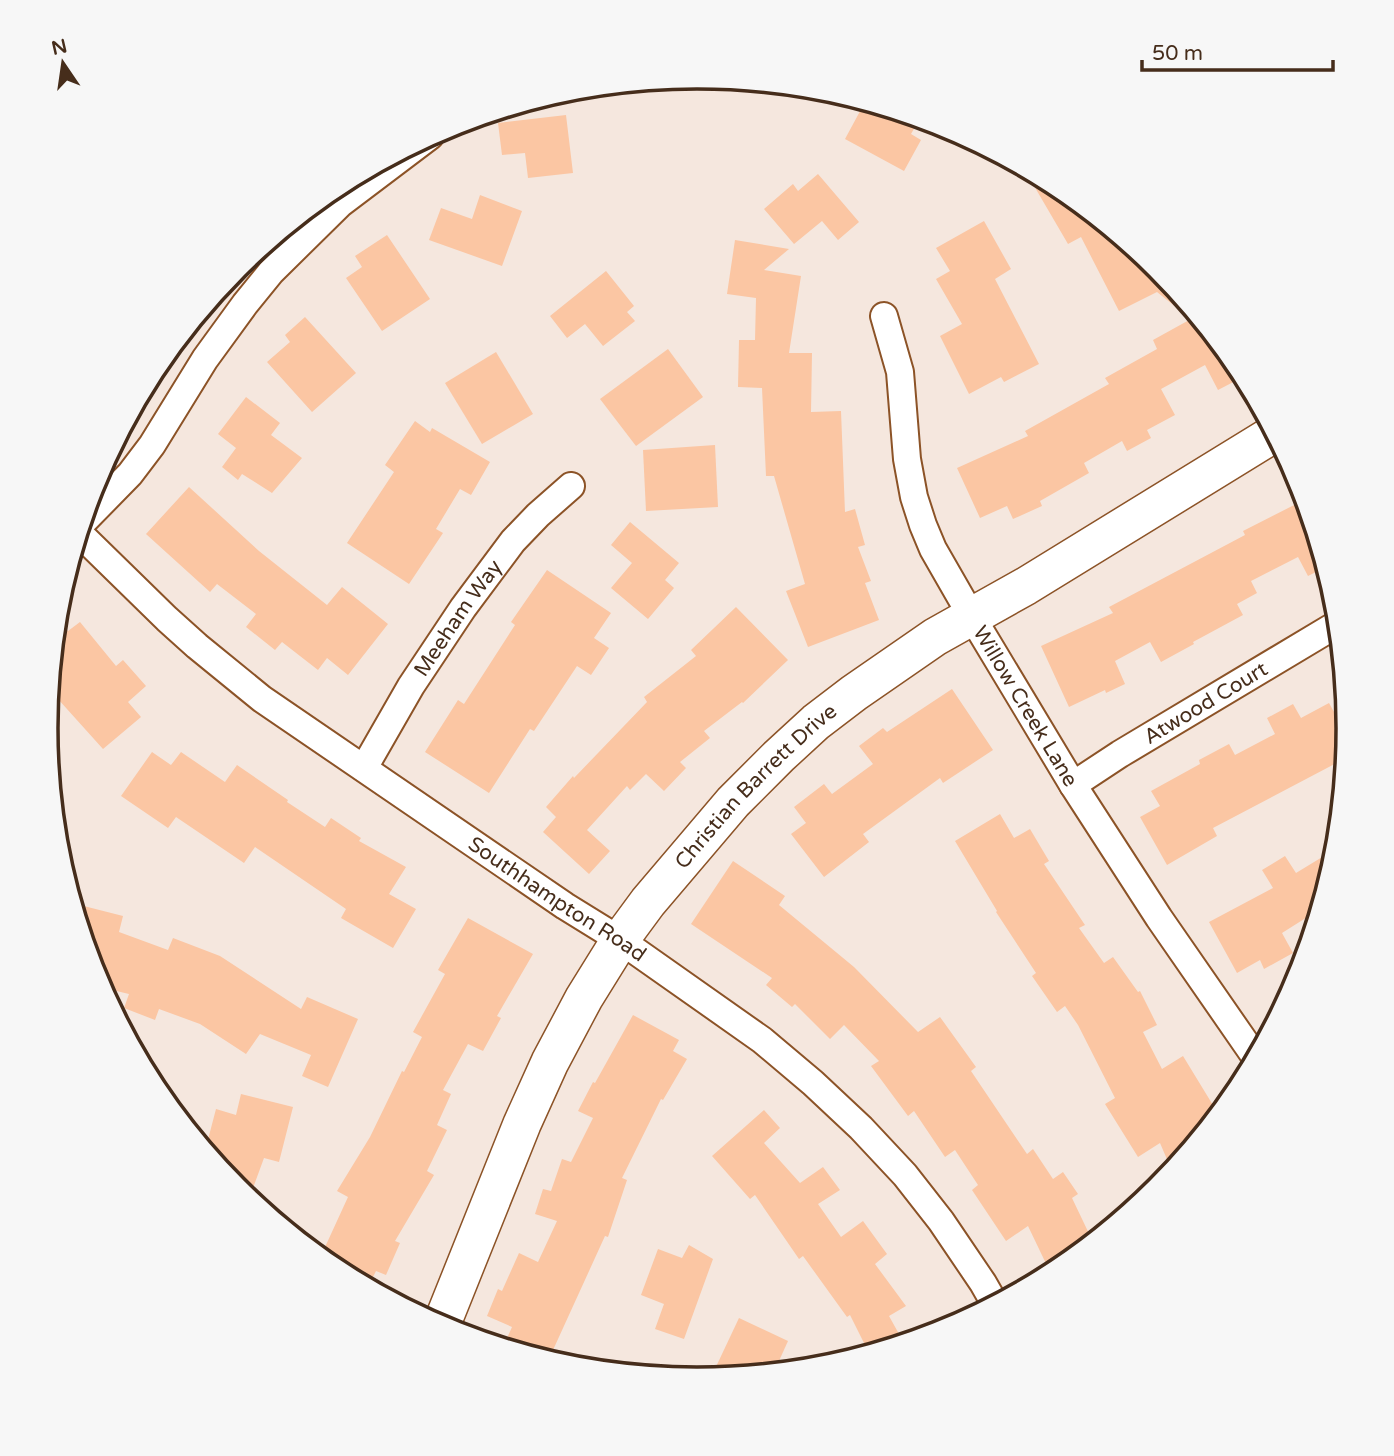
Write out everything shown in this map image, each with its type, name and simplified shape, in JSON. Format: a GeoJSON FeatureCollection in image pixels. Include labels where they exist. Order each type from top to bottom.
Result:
{"type":"FeatureCollection","features":[{"type":"Feature","properties":{"kind":"street"},"geometry":{"type":"LineString","coordinates":[[98,507],[130,474],[152,445],[205,359],[244,304],[271,272],[340,204],[385,170]]}},
{"type":"Feature","properties":{"kind":"street","name":"Willow Creek Lane"},"geometry":{"type":"LineString","coordinates":[[884,316],[900,372],[907,459],[914,497],[933,549],[1073,785],[1159,918],[1253,1044]]}},
{"type":"Feature","properties":{"kind":"street","name":"Christian Barrett Drive"},"geometry":{"type":"LineString","coordinates":[[445,1316],[522,1124],[550,1062],[584,998],[620,940],[648,902],[733,802],[816,722],[936,637],[1026,586],[1267,438]]}},
{"type":"Feature","properties":{"kind":"street","name":"Meeham Way"},"geometry":{"type":"LineString","coordinates":[[364,768],[411,686],[513,541],[538,514],[571,486]]}},
{"type":"Feature","properties":{"kind":"street","name":"Southhampton Road"},"geometry":{"type":"LineString","coordinates":[[87,540],[197,646],[262,699],[565,906],[620,940],[762,1040],[862,1128],[905,1175],[990,1296]]}},
{"type":"Feature","properties":{"kind":"street","name":"Atwood Court"},"geometry":{"type":"LineString","coordinates":[[1073,785],[1328,629]]}},
{"type":"Feature","properties":{"kind":"building"},"geometry":{"type":"Polygon","coordinates":[[[860,111],[915,127],[911,134],[921,140],[904,171],[845,139],[860,111]]]}},
{"type":"Feature","properties":{"kind":"building"},"geometry":{"type":"Polygon","coordinates":[[[566,115],[573,173],[528,178],[525,153],[502,155],[498,123],[566,115]]]}},
{"type":"Feature","properties":{"kind":"building"},"geometry":{"type":"Polygon","coordinates":[[[818,174],[859,222],[838,240],[822,221],[794,244],[764,209],[793,184],[798,191],[818,174]]]}},
{"type":"Feature","properties":{"kind":"building"},"geometry":{"type":"Polygon","coordinates":[[[1033,184],[1118,247],[1182,312],[1157,292],[1119,311],[1081,237],[1068,244],[1033,184]]]}},
{"type":"Feature","properties":{"kind":"building"},"geometry":{"type":"Polygon","coordinates":[[[480,195],[522,211],[502,266],[429,240],[441,208],[472,219],[480,195]]]}},
{"type":"Feature","properties":{"kind":"building"},"geometry":{"type":"Polygon","coordinates":[[[984,221],[1011,269],[995,279],[1039,364],[1004,382],[1001,377],[969,394],[940,336],[962,324],[936,279],[950,271],[936,248],[984,221]]]}},
{"type":"Feature","properties":{"kind":"building"},"geometry":{"type":"Polygon","coordinates":[[[387,235],[430,299],[382,331],[346,278],[362,267],[355,256],[387,235]]]}},
{"type":"Feature","properties":{"kind":"building"},"geometry":{"type":"Polygon","coordinates":[[[735,240],[789,249],[764,270],[801,276],[789,353],[812,353],[811,412],[841,411],[845,512],[855,509],[865,545],[858,547],[871,581],[865,583],[879,620],[808,647],[786,591],[805,584],[774,476],[766,476],[762,388],[738,387],[739,340],[755,340],[756,298],[727,294],[735,240]]]}},
{"type":"Feature","properties":{"kind":"building"},"geometry":{"type":"Polygon","coordinates":[[[606,271],[634,306],[627,312],[635,321],[603,346],[585,324],[567,338],[550,316],[606,271]]]}},
{"type":"Feature","properties":{"kind":"building"},"geometry":{"type":"Polygon","coordinates":[[[305,317],[356,373],[312,412],[267,362],[290,342],[285,335],[305,317]]]}},
{"type":"Feature","properties":{"kind":"building"},"geometry":{"type":"Polygon","coordinates":[[[1189,320],[1234,382],[1218,390],[1205,365],[1161,389],[1175,415],[1147,430],[1151,438],[1127,451],[1122,441],[1084,463],[1089,473],[1040,501],[1042,506],[1013,519],[1007,506],[980,518],[957,468],[1028,436],[1025,431],[1109,384],[1105,378],[1157,349],[1153,340],[1189,320]]]}},
{"type":"Feature","properties":{"kind":"building"},"geometry":{"type":"Polygon","coordinates":[[[668,349],[703,397],[636,446],[600,399],[668,349]]]}},
{"type":"Feature","properties":{"kind":"building"},"geometry":{"type":"Polygon","coordinates":[[[496,352],[533,414],[482,444],[445,383],[496,352]]]}},
{"type":"Feature","properties":{"kind":"building"},"geometry":{"type":"Polygon","coordinates":[[[246,397],[280,423],[271,435],[302,458],[272,493],[242,474],[238,480],[222,467],[236,448],[218,434],[246,397]]]}},
{"type":"Feature","properties":{"kind":"building"},"geometry":{"type":"Polygon","coordinates":[[[415,421],[430,432],[432,428],[490,462],[471,495],[460,489],[436,529],[443,533],[409,584],[347,543],[394,472],[385,465],[415,421]]]}},
{"type":"Feature","properties":{"kind":"building"},"geometry":{"type":"Polygon","coordinates":[[[715,445],[718,507],[646,511],[643,450],[715,445]]]}},
{"type":"Feature","properties":{"kind":"building"},"geometry":{"type":"Polygon","coordinates":[[[189,487],[259,551],[327,605],[342,587],[388,624],[348,675],[327,658],[318,670],[282,642],[275,650],[246,627],[256,614],[217,584],[210,592],[146,534],[189,487]]]}},
{"type":"Feature","properties":{"kind":"building"},"geometry":{"type":"Polygon","coordinates":[[[1295,504],[1316,572],[1308,576],[1298,557],[1251,581],[1257,593],[1237,604],[1243,615],[1161,662],[1150,642],[1115,661],[1125,684],[1069,707],[1041,646],[1113,613],[1109,607],[1245,535],[1243,531],[1295,504]]]}},
{"type":"Feature","properties":{"kind":"building"},"geometry":{"type":"Polygon","coordinates":[[[630,522],[679,563],[665,580],[674,588],[648,619],[611,588],[632,563],[611,545],[630,522]]]}},
{"type":"Feature","properties":{"kind":"building"},"geometry":{"type":"Polygon","coordinates":[[[547,570],[611,613],[594,638],[609,648],[591,675],[577,666],[534,731],[530,729],[489,793],[425,752],[458,700],[464,704],[515,625],[511,622],[547,570]]]}},
{"type":"Feature","properties":{"kind":"building"},"geometry":{"type":"Polygon","coordinates":[[[736,607],[788,660],[743,703],[704,731],[710,738],[680,762],[686,768],[664,791],[646,774],[630,790],[627,786],[587,830],[610,851],[589,874],[543,832],[556,817],[546,807],[647,702],[644,697],[696,656],[691,650],[736,607]]]}},
{"type":"Feature","properties":{"kind":"building"},"geometry":{"type":"Polygon","coordinates":[[[80,622],[116,666],[123,660],[146,686],[128,702],[141,717],[103,749],[59,700],[66,628],[68,631],[80,622]]]}},
{"type":"Feature","properties":{"kind":"building"},"geometry":{"type":"Polygon","coordinates":[[[952,689],[993,750],[943,783],[940,778],[863,834],[869,842],[824,877],[791,834],[806,823],[794,807],[824,784],[832,794],[873,764],[859,746],[883,728],[887,732],[952,689]]]}},
{"type":"Feature","properties":{"kind":"building"},"geometry":{"type":"Polygon","coordinates":[[[1329,703],[1336,715],[1335,764],[1213,828],[1217,836],[1167,865],[1140,817],[1160,806],[1151,791],[1200,764],[1199,760],[1229,744],[1235,755],[1275,734],[1267,718],[1293,704],[1301,718],[1329,703]]]}},
{"type":"Feature","properties":{"kind":"building"},"geometry":{"type":"Polygon","coordinates":[[[152,752],[171,765],[181,752],[225,782],[237,765],[325,827],[331,818],[361,838],[359,841],[406,867],[389,894],[416,909],[393,948],[341,918],[346,909],[255,847],[244,863],[176,817],[168,828],[121,796],[152,752]]]}},
{"type":"Feature","properties":{"kind":"building"},"geometry":{"type":"Polygon","coordinates":[[[1000,814],[1014,838],[1030,829],[1049,861],[1044,864],[1085,925],[1079,928],[1104,963],[1113,957],[1138,992],[1140,991],[1157,1025],[1143,1032],[1162,1069],[1183,1056],[1213,1105],[1167,1160],[1160,1143],[1138,1157],[1105,1104],[1115,1098],[1078,1025],[1065,1006],[1057,1012],[1032,976],[1036,973],[996,912],[955,841],[1000,814]]]}},
{"type":"Feature","properties":{"kind":"building"},"geometry":{"type":"Polygon","coordinates":[[[1285,856],[1296,873],[1323,856],[1307,917],[1282,933],[1293,953],[1264,969],[1260,960],[1237,973],[1209,922],[1273,888],[1262,870],[1285,856]]]}},
{"type":"Feature","properties":{"kind":"building"},"geometry":{"type":"Polygon","coordinates":[[[733,861],[785,896],[779,905],[854,967],[918,1032],[940,1017],[976,1067],[971,1071],[1027,1154],[1033,1149],[1053,1179],[1063,1172],[1078,1194],[1072,1198],[1089,1233],[1046,1264],[1028,1226],[1006,1241],[972,1190],[978,1185],[955,1150],[945,1157],[914,1111],[908,1116],[871,1066],[879,1061],[844,1025],[830,1039],[795,1004],[792,1007],[766,985],[772,978],[691,924],[733,861]]]}},
{"type":"Feature","properties":{"kind":"building"},"geometry":{"type":"Polygon","coordinates":[[[84,906],[123,916],[119,932],[168,950],[173,938],[220,956],[301,1009],[307,997],[358,1019],[328,1087],[302,1076],[311,1055],[260,1034],[246,1054],[200,1024],[159,1009],[155,1020],[124,1008],[129,994],[114,990],[84,906]]]}},
{"type":"Feature","properties":{"kind":"building"},"geometry":{"type":"Polygon","coordinates":[[[468,918],[533,954],[497,1016],[501,1018],[483,1051],[468,1044],[443,1090],[451,1094],[437,1125],[447,1130],[427,1171],[434,1175],[395,1241],[400,1243],[386,1275],[376,1271],[372,1279],[325,1247],[348,1197],[337,1191],[370,1137],[422,1037],[413,1032],[445,974],[438,970],[468,918]]]}},
{"type":"Feature","properties":{"kind":"building"},"geometry":{"type":"Polygon","coordinates":[[[633,1015],[679,1040],[673,1051],[687,1059],[663,1100],[661,1099],[622,1178],[627,1180],[608,1237],[605,1236],[553,1350],[507,1338],[512,1327],[487,1316],[498,1289],[502,1291],[519,1253],[538,1262],[557,1221],[535,1214],[543,1189],[551,1191],[562,1159],[571,1162],[593,1118],[578,1111],[593,1082],[595,1083],[633,1015]]]}},
{"type":"Feature","properties":{"kind":"building"},"geometry":{"type":"Polygon","coordinates":[[[241,1094],[293,1107],[279,1162],[264,1158],[253,1188],[208,1139],[216,1109],[236,1115],[241,1094]]]}},
{"type":"Feature","properties":{"kind":"building"},"geometry":{"type":"Polygon","coordinates":[[[764,1110],[780,1128],[764,1143],[800,1183],[823,1167],[840,1190],[818,1204],[841,1237],[863,1221],[887,1254],[875,1264],[906,1306],[889,1316],[899,1334],[865,1344],[850,1315],[847,1317],[803,1256],[799,1259],[755,1195],[750,1199],[712,1156],[764,1110]]]}},
{"type":"Feature","properties":{"kind":"building"},"geometry":{"type":"Polygon","coordinates":[[[689,1245],[713,1259],[684,1339],[655,1329],[664,1304],[641,1295],[658,1249],[682,1258],[689,1245]]]}},
{"type":"Feature","properties":{"kind":"building"},"geometry":{"type":"Polygon","coordinates":[[[739,1318],[788,1341],[778,1362],[716,1367],[739,1318]]]}}]}
